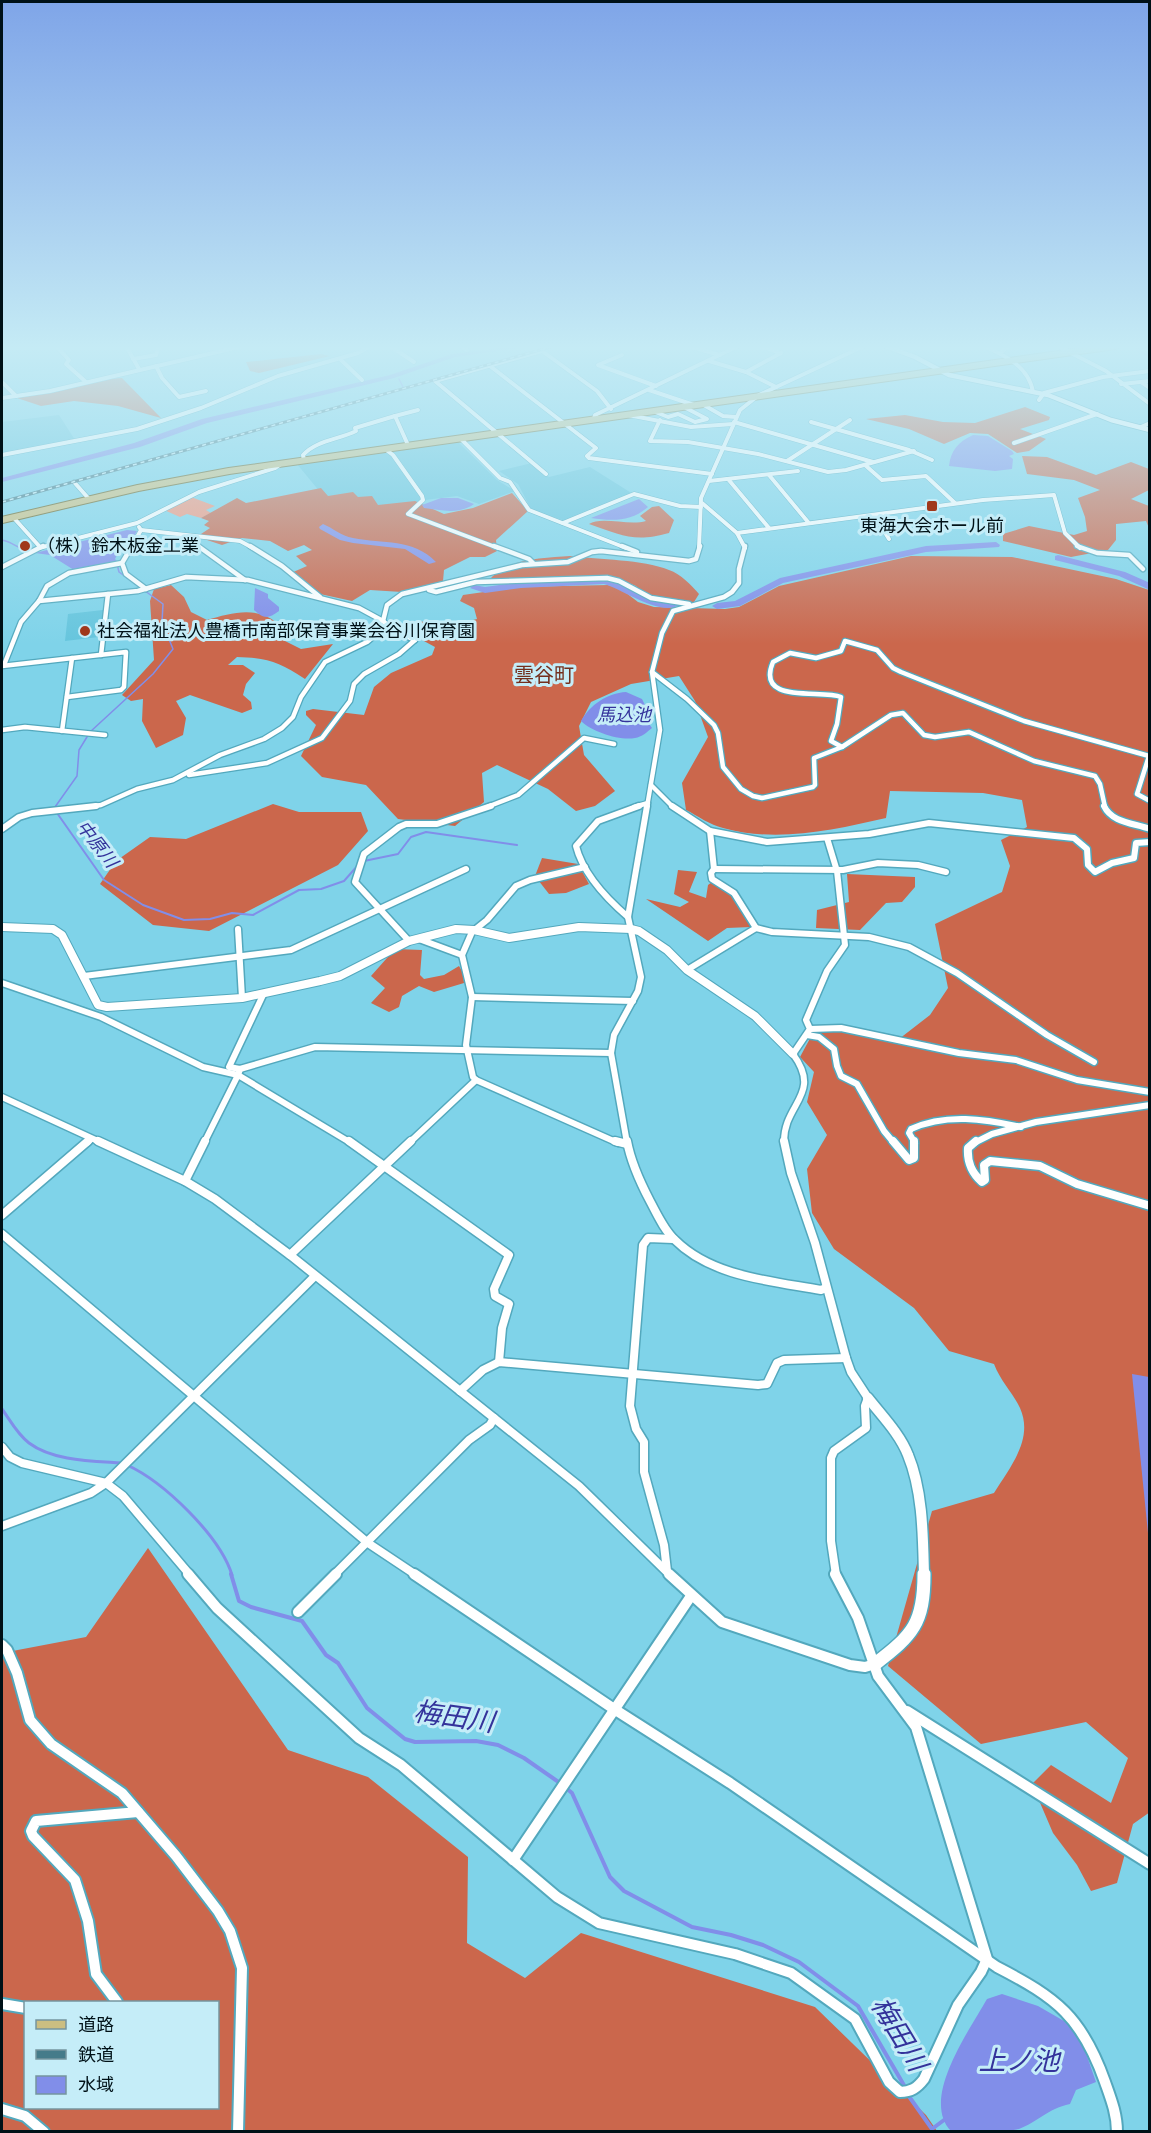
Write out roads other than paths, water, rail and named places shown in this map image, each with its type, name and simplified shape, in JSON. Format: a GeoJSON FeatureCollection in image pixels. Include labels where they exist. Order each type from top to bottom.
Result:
{"type":"FeatureCollection","features":[{"type":"Feature","properties":{"kind":"main road"},"geometry":{"type":"LineString","coordinates":[[2,520],[181,479],[405,446]]}},
{"type":"Feature","properties":{"kind":"street"},"geometry":{"type":"LineString","coordinates":[[2,455],[51,446]]}},
{"type":"Feature","properties":{"kind":"street"},"geometry":{"type":"LineString","coordinates":[[304,460],[303,455],[314,446]]}},
{"type":"Feature","properties":{"kind":"street"},"geometry":{"type":"LineString","coordinates":[[468,446],[500,478],[510,482],[529,510],[641,555]]}},
{"type":"Feature","properties":{"kind":"street"},"geometry":{"type":"LineString","coordinates":[[513,446],[546,474]]}},
{"type":"Feature","properties":{"kind":"street"},"geometry":{"type":"LineString","coordinates":[[593,446],[596,449],[587,456],[589,458],[712,474]]}},
{"type":"Feature","properties":{"kind":"street"},"geometry":{"type":"LineString","coordinates":[[706,446],[787,461],[828,472],[838,472],[914,452]]}},
{"type":"Feature","properties":{"kind":"street"},"geometry":{"type":"LineString","coordinates":[[185,775],[220,755],[264,739],[282,728],[293,717],[301,697],[325,662],[367,642],[385,623],[387,605],[402,594],[533,563],[568,562],[592,552],[602,551],[689,561],[696,559],[700,546],[702,505],[709,481],[724,446]]}},
{"type":"Feature","properties":{"kind":"street"},"geometry":{"type":"LineString","coordinates":[[787,461],[810,446]]}},
{"type":"Feature","properties":{"kind":"street"},"geometry":{"type":"LineString","coordinates":[[817,446],[873,462]]}},
{"type":"Feature","properties":{"kind":"street"},"geometry":{"type":"LineString","coordinates":[[892,446],[932,460]]}},
{"type":"Feature","properties":{"kind":"street"},"geometry":{"type":"LineString","coordinates":[[385,449],[393,456],[422,496],[423,500],[408,514],[529,559],[533,563]]}},
{"type":"Feature","properties":{"kind":"street"},"geometry":{"type":"LineString","coordinates":[[2,567],[36,550],[137,523],[199,492],[275,468],[282,463]]}},
{"type":"Feature","properties":{"kind":"street"},"geometry":{"type":"LineString","coordinates":[[865,465],[882,480],[926,476],[955,503]]}},
{"type":"Feature","properties":{"kind":"street"},"geometry":{"type":"LineString","coordinates":[[709,481],[798,471]]}},
{"type":"Feature","properties":{"kind":"street"},"geometry":{"type":"LineString","coordinates":[[769,475],[808,522]]}},
{"type":"Feature","properties":{"kind":"street"},"geometry":{"type":"LineString","coordinates":[[728,480],[769,528]]}},
{"type":"Feature","properties":{"kind":"street"},"geometry":{"type":"LineString","coordinates":[[74,482],[89,499]]}},
{"type":"Feature","properties":{"kind":"street"},"geometry":{"type":"LineString","coordinates":[[563,523],[634,494],[680,507],[702,505],[737,533],[745,546],[739,569],[739,583],[732,592],[724,597],[673,610],[669,615],[652,672],[661,712],[628,917],[641,977],[633,1001],[614,1035],[611,1053],[627,1144],[638,1178],[657,1215],[673,1239],[690,1253],[715,1267],[821,1290],[826,1288]]}},
{"type":"Feature","properties":{"kind":"street"},"geometry":{"type":"LineString","coordinates":[[737,533],[955,503],[1054,495],[1064,534],[1076,546],[1094,553],[1129,555],[1143,569]]}},
{"type":"Feature","properties":{"kind":"street"},"geometry":{"type":"LineString","coordinates":[[874,515],[889,539]]}},
{"type":"Feature","properties":{"kind":"street"},"geometry":{"type":"LineString","coordinates":[[13,517],[36,550]]}},
{"type":"Feature","properties":{"kind":"street"},"geometry":{"type":"LineString","coordinates":[[137,523],[141,530]]}},
{"type":"Feature","properties":{"kind":"street"},"geometry":{"type":"LineString","coordinates":[[141,530],[233,539],[250,545],[320,597]]}},
{"type":"Feature","properties":{"kind":"street"},"geometry":{"type":"LineString","coordinates":[[67,697],[121,690],[124,687],[126,652],[3,666],[21,622],[39,601],[47,586],[60,577],[119,564],[141,530]]}},
{"type":"Feature","properties":{"kind":"street"},"geometry":{"type":"LineString","coordinates":[[180,534],[245,580]]}},
{"type":"Feature","properties":{"kind":"street"},"geometry":{"type":"LineString","coordinates":[[119,564],[143,590]]}},
{"type":"Feature","properties":{"kind":"street"},"geometry":{"type":"LineString","coordinates":[[2,829],[19,817],[32,813],[101,805],[137,789],[185,775],[267,763],[284,757],[322,738],[350,701],[354,684],[364,674],[399,654],[416,640],[394,631],[359,608],[245,580],[186,577],[143,590],[39,601]]}},
{"type":"Feature","properties":{"kind":"street"},"geometry":{"type":"LineString","coordinates":[[427,589],[436,592],[476,582],[607,578],[620,581],[651,598],[690,604]]}},
{"type":"Feature","properties":{"kind":"street"},"geometry":{"type":"LineString","coordinates":[[101,655],[108,594]]}},
{"type":"Feature","properties":{"kind":"street"},"geometry":{"type":"LineString","coordinates":[[842,747],[831,741],[841,696],[834,693],[787,694],[771,679],[773,662],[790,653],[807,658],[828,657],[839,653],[843,641],[847,640],[877,650],[893,668],[901,672],[1024,721],[1149,757],[1137,794],[1149,801]]}},
{"type":"Feature","properties":{"kind":"street"},"geometry":{"type":"LineString","coordinates":[[62,731],[72,658]]}},
{"type":"Feature","properties":{"kind":"street"},"geometry":{"type":"LineString","coordinates":[[652,672],[664,678],[687,702],[713,722],[718,730],[718,748],[724,770],[730,779],[756,798],[768,798],[813,787],[815,785],[814,758],[842,747],[891,715],[903,713],[925,735],[934,736],[963,730],[1034,761],[1095,776],[1099,780],[1104,806],[1108,813],[1114,818],[1149,829]]}},
{"type":"Feature","properties":{"kind":"street"},"geometry":{"type":"LineString","coordinates":[[2,730],[25,727],[105,735]]}},
{"type":"Feature","properties":{"kind":"street"},"geometry":{"type":"LineString","coordinates":[[409,941],[356,882],[364,854],[406,824],[424,825],[456,818],[518,795],[562,753],[584,738],[614,744]]}},
{"type":"Feature","properties":{"kind":"street"},"geometry":{"type":"LineString","coordinates":[[1142,754],[1149,750]]}},
{"type":"Feature","properties":{"kind":"street"},"geometry":{"type":"LineString","coordinates":[[651,785],[677,811],[710,831],[767,842],[869,834],[929,823],[1078,840],[1086,847],[1089,853],[1088,865],[1095,872],[1112,863],[1134,858],[1136,843],[1142,840],[1149,842]]}},
{"type":"Feature","properties":{"kind":"street"},"geometry":{"type":"LineString","coordinates":[[628,917],[619,910],[585,867],[576,846],[592,827],[607,816],[648,803]]}},
{"type":"Feature","properties":{"kind":"street"},"geometry":{"type":"LineString","coordinates":[[710,831],[714,868],[711,873],[712,879],[734,893],[756,928],[768,931],[844,934],[885,939],[934,960],[1030,1025],[1094,1062]]}},
{"type":"Feature","properties":{"kind":"street"},"geometry":{"type":"LineString","coordinates":[[793,1054],[808,1032],[806,1020],[827,971],[845,945],[837,871],[827,838]]}},
{"type":"Feature","properties":{"kind":"street"},"geometry":{"type":"LineString","coordinates":[[714,868],[837,871],[878,863],[918,866],[946,872]]}},
{"type":"Feature","properties":{"kind":"street"},"geometry":{"type":"LineString","coordinates":[[585,867],[530,880],[516,886],[488,920],[474,930],[462,955],[471,997],[466,1045],[473,1077],[476,1080],[621,1144],[627,1144]]}},
{"type":"Feature","properties":{"kind":"street"},"geometry":{"type":"LineString","coordinates":[[84,976],[291,950],[466,869]]}},
{"type":"Feature","properties":{"kind":"street"},"geometry":{"type":"LineString","coordinates":[[2,927],[53,929],[62,935],[98,1005],[107,1007],[242,998],[340,976],[409,941],[456,929],[474,930],[509,938],[579,927],[631,929],[639,931],[667,950],[687,970],[755,1016],[800,1062],[806,1078],[804,1088],[784,1132],[787,1156],[815,1243],[851,1372],[900,1441],[916,1474],[923,1586],[921,1616],[914,1627],[875,1664],[865,1667],[850,1665],[722,1622],[691,1596],[579,1486],[290,1255],[215,1199],[185,1181],[2,1097]]}},
{"type":"Feature","properties":{"kind":"street"},"geometry":{"type":"LineString","coordinates":[[687,970],[756,928]]}},
{"type":"Feature","properties":{"kind":"street"},"geometry":{"type":"LineString","coordinates":[[238,929],[242,998]]}},
{"type":"Feature","properties":{"kind":"street"},"geometry":{"type":"LineString","coordinates":[[419,939],[462,955]]}},
{"type":"Feature","properties":{"kind":"street"},"geometry":{"type":"LineString","coordinates":[[2,983],[101,1017],[203,1067],[239,1072],[315,1047],[611,1053]]}},
{"type":"Feature","properties":{"kind":"street"},"geometry":{"type":"LineString","coordinates":[[264,993],[252,1019],[240,1036],[229,1067],[335,1131],[509,1255],[494,1289],[495,1296],[509,1304],[502,1328],[499,1362]]}},
{"type":"Feature","properties":{"kind":"street"},"geometry":{"type":"LineString","coordinates":[[471,997],[633,1001]]}},
{"type":"Feature","properties":{"kind":"street"},"geometry":{"type":"LineString","coordinates":[[101,1017],[107,1007]]}},
{"type":"Feature","properties":{"kind":"street"},"geometry":{"type":"LineString","coordinates":[[808,1032],[841,1028],[959,1053],[1016,1060],[1077,1080],[1149,1092]]}},
{"type":"Feature","properties":{"kind":"street"},"geometry":{"type":"LineString","coordinates":[[808,1032],[819,1037],[834,1049],[835,1065],[840,1076],[845,1081],[857,1084],[884,1131],[909,1160],[914,1158],[916,1144],[909,1134],[910,1129],[928,1121],[976,1119],[1025,1129]]}},
{"type":"Feature","properties":{"kind":"street"},"geometry":{"type":"LineString","coordinates":[[185,1181],[239,1072]]}},
{"type":"Feature","properties":{"kind":"street"},"geometry":{"type":"LineString","coordinates":[[290,1255],[476,1080]]}},
{"type":"Feature","properties":{"kind":"street"},"geometry":{"type":"LineString","coordinates":[[1149,1105],[1036,1122],[1025,1129],[990,1134],[968,1148],[966,1159],[978,1178],[984,1182],[984,1165],[990,1161],[1040,1166],[1077,1184],[1149,1206]]}},
{"type":"Feature","properties":{"kind":"street"},"geometry":{"type":"LineString","coordinates":[[2,1215],[91,1139]]}},
{"type":"Feature","properties":{"kind":"street"},"geometry":{"type":"LineString","coordinates":[[2,1234],[368,1543],[614,1709],[730,1783],[987,1959],[1042,1990],[1069,2012],[1087,2035],[1118,2118],[1117,2132]]}},
{"type":"Feature","properties":{"kind":"street"},"geometry":{"type":"LineString","coordinates":[[667,1571],[664,1545],[644,1472],[645,1442],[631,1414],[643,1245],[648,1238],[673,1239]]}},
{"type":"Feature","properties":{"kind":"street"},"geometry":{"type":"LineString","coordinates":[[2,1527],[91,1493],[106,1483],[315,1276]]}},
{"type":"Feature","properties":{"kind":"street"},"geometry":{"type":"LineString","coordinates":[[460,1391],[483,1370],[499,1362],[758,1385],[767,1384],[777,1363],[784,1360],[846,1358]]}},
{"type":"Feature","properties":{"kind":"street"},"geometry":{"type":"LineString","coordinates":[[2,1447],[10,1457],[22,1463],[106,1483],[123,1496],[217,1608],[359,1738],[401,1766],[557,1897],[599,1923],[735,1954],[791,1973],[855,2019],[889,2082],[905,2092],[917,2089],[924,2079],[958,2005],[981,1972],[987,1959],[916,1727],[884,1685],[858,1617],[834,1572],[831,1540],[831,1458],[834,1451],[866,1428],[865,1406],[868,1398]]}},
{"type":"Feature","properties":{"kind":"street"},"geometry":{"type":"LineString","coordinates":[[298,1612],[469,1440],[490,1425],[494,1418]]}},
{"type":"Feature","properties":{"kind":"street"},"geometry":{"type":"LineString","coordinates":[[513,1860],[691,1596]]}},
{"type":"Feature","properties":{"kind":"street"},"geometry":{"type":"LineString","coordinates":[[2,1645],[7,1650],[16,1673],[30,1720],[51,1744],[122,1793],[218,1911],[230,1931],[242,1968],[238,2132]]}},
{"type":"Feature","properties":{"kind":"street"},"geometry":{"type":"LineString","coordinates":[[905,1710],[932,1724],[1149,1864]]}},
{"type":"Feature","properties":{"kind":"street"},"geometry":{"type":"LineString","coordinates":[[116,2001],[96,1974],[87,1921],[75,1880],[33,1836],[31,1831],[36,1821],[138,1812]]}},
{"type":"Feature","properties":{"kind":"street"},"geometry":{"type":"LineString","coordinates":[[2,2004],[24,2008]]}},
{"type":"Feature","properties":{"kind":"street"},"geometry":{"type":"LineString","coordinates":[[2,2109],[24,2116],[44,2132]]}},
{"type":"Feature","properties":{"kind":"water"},"geometry":{"type":"Polygon","coordinates":[[[1003,446],[1014,454],[1009,456],[1013,459],[1012,469],[995,471],[949,466],[951,455],[956,447],[1003,446]]]}},
{"type":"Feature","properties":{"kind":"water"},"geometry":{"type":"Polygon","coordinates":[[[441,498],[458,498],[474,504],[462,510],[450,511],[424,508],[422,505],[441,498]]]}},
{"type":"Feature","properties":{"kind":"water"},"geometry":{"type":"Polygon","coordinates":[[[639,499],[648,507],[628,518],[614,520],[591,518],[639,499]]]}},
{"type":"Feature","properties":{"kind":"water"},"geometry":{"type":"Polygon","coordinates":[[[127,530],[137,531],[131,541],[124,541],[115,559],[118,562],[74,570],[50,555],[35,553],[127,530]]]}},
{"type":"Feature","properties":{"kind":"water"},"geometry":{"type":"Polygon","coordinates":[[[255,588],[268,594],[268,598],[279,607],[279,611],[266,617],[254,610],[255,588]]]}},
{"type":"Feature","properties":{"kind":"water","name":"馬込池"},"geometry":{"type":"Polygon","coordinates":[[[626,692],[642,699],[649,713],[647,721],[652,728],[644,734],[629,739],[614,737],[592,729],[581,721],[600,701],[626,692]]]}},
{"type":"Feature","properties":{"kind":"water"},"geometry":{"type":"Polygon","coordinates":[[[1132,1374],[1149,1377],[1149,1543],[1132,1374]]]}},
{"type":"Feature","properties":{"kind":"water","name":"上ノ池"},"geometry":{"type":"Polygon","coordinates":[[[1002,1994],[1038,2006],[1064,2021],[1081,2039],[1096,2082],[1076,2090],[1070,2104],[1055,2109],[1019,2129],[951,2131],[943,2117],[941,2101],[951,2065],[987,1999],[1002,1994]]]}},
{"type":"Feature","properties":{"kind":"waterway","name":"梅田川"},"geometry":{"type":"LineString","coordinates":[[2,480],[135,446]]}},
{"type":"Feature","properties":{"kind":"waterway"},"geometry":{"type":"LineString","coordinates":[[323,527],[333,534],[353,541],[408,547],[432,562]]}},
{"type":"Feature","properties":{"kind":"waterway"},"geometry":{"type":"LineString","coordinates":[[2,540],[30,551]]}},
{"type":"Feature","properties":{"kind":"waterway"},"geometry":{"type":"LineString","coordinates":[[717,606],[737,604],[780,581],[926,549],[996,545]]}},
{"type":"Feature","properties":{"kind":"waterway"},"geometry":{"type":"LineString","coordinates":[[1058,558],[1122,574],[1150,587]]}},
{"type":"Feature","properties":{"kind":"waterway","name":"中原川"},"geometry":{"type":"LineString","coordinates":[[55,807],[77,776],[79,750],[90,732],[153,674],[173,649],[162,622],[163,604],[119,572],[117,564]]}},
{"type":"Feature","properties":{"kind":"waterway"},"geometry":{"type":"LineString","coordinates":[[474,588],[485,590],[521,585],[604,581],[620,585],[650,602],[674,605]]}},
{"type":"Feature","properties":{"kind":"waterway","name":"中原川"},"geometry":{"type":"LineString","coordinates":[[57,813],[104,880],[143,905],[184,920],[210,919],[232,913],[253,915],[299,890],[321,889],[344,881],[359,864]]}},
{"type":"Feature","properties":{"kind":"waterway","name":"中原川"},"geometry":{"type":"LineString","coordinates":[[364,861],[398,854],[411,837],[426,832],[517,845]]}},
{"type":"Feature","properties":{"kind":"waterway","name":"梅田川"},"geometry":{"type":"LineString","coordinates":[[2,1409],[21,1435],[39,1449],[61,1457],[121,1463]]}},
{"type":"Feature","properties":{"kind":"waterway","name":"梅田川"},"geometry":{"type":"LineString","coordinates":[[127,1465],[157,1484],[189,1512],[216,1544],[232,1575]]}},
{"type":"Feature","properties":{"kind":"waterway","name":"梅田川"},"geometry":{"type":"LineString","coordinates":[[231,1574],[239,1601],[251,1607],[302,1621],[326,1655],[338,1663],[367,1708],[405,1739],[415,1742],[476,1741],[498,1745],[524,1758],[560,1783]]}},
{"type":"Feature","properties":{"kind":"waterway","name":"梅田川"},"geometry":{"type":"LineString","coordinates":[[566,1788],[572,1793],[610,1877],[624,1891],[692,1927],[731,1935],[763,1945],[799,1962],[858,2006],[905,2087]]}},
{"type":"Feature","properties":{"kind":"waterway","name":"梅田川"},"geometry":{"type":"LineString","coordinates":[[908,2095],[932,2129],[944,2120]]}},
{"type":"Feature","properties":{"kind":"railway"},"geometry":{"type":"LineString","coordinates":[[2,502],[202,446]]}},
{"type":"Feature","properties":{"kind":"place","name":"東海大会ホール前"},"geometry":{"type":"Point","coordinates":[932,506]}},
{"type":"Feature","properties":{"kind":"place","name":"（株）鈴木板金工業"},"geometry":{"type":"Point","coordinates":[25,546]}},
{"type":"Feature","properties":{"kind":"place","name":"社会福祉法人豊橋市南部保育事業会谷川保育園"},"geometry":{"type":"Point","coordinates":[85,631]}},
{"type":"Feature","properties":{"kind":"district","name":"雲谷町"},"geometry":{"type":"Point","coordinates":[544,675]}}]}
